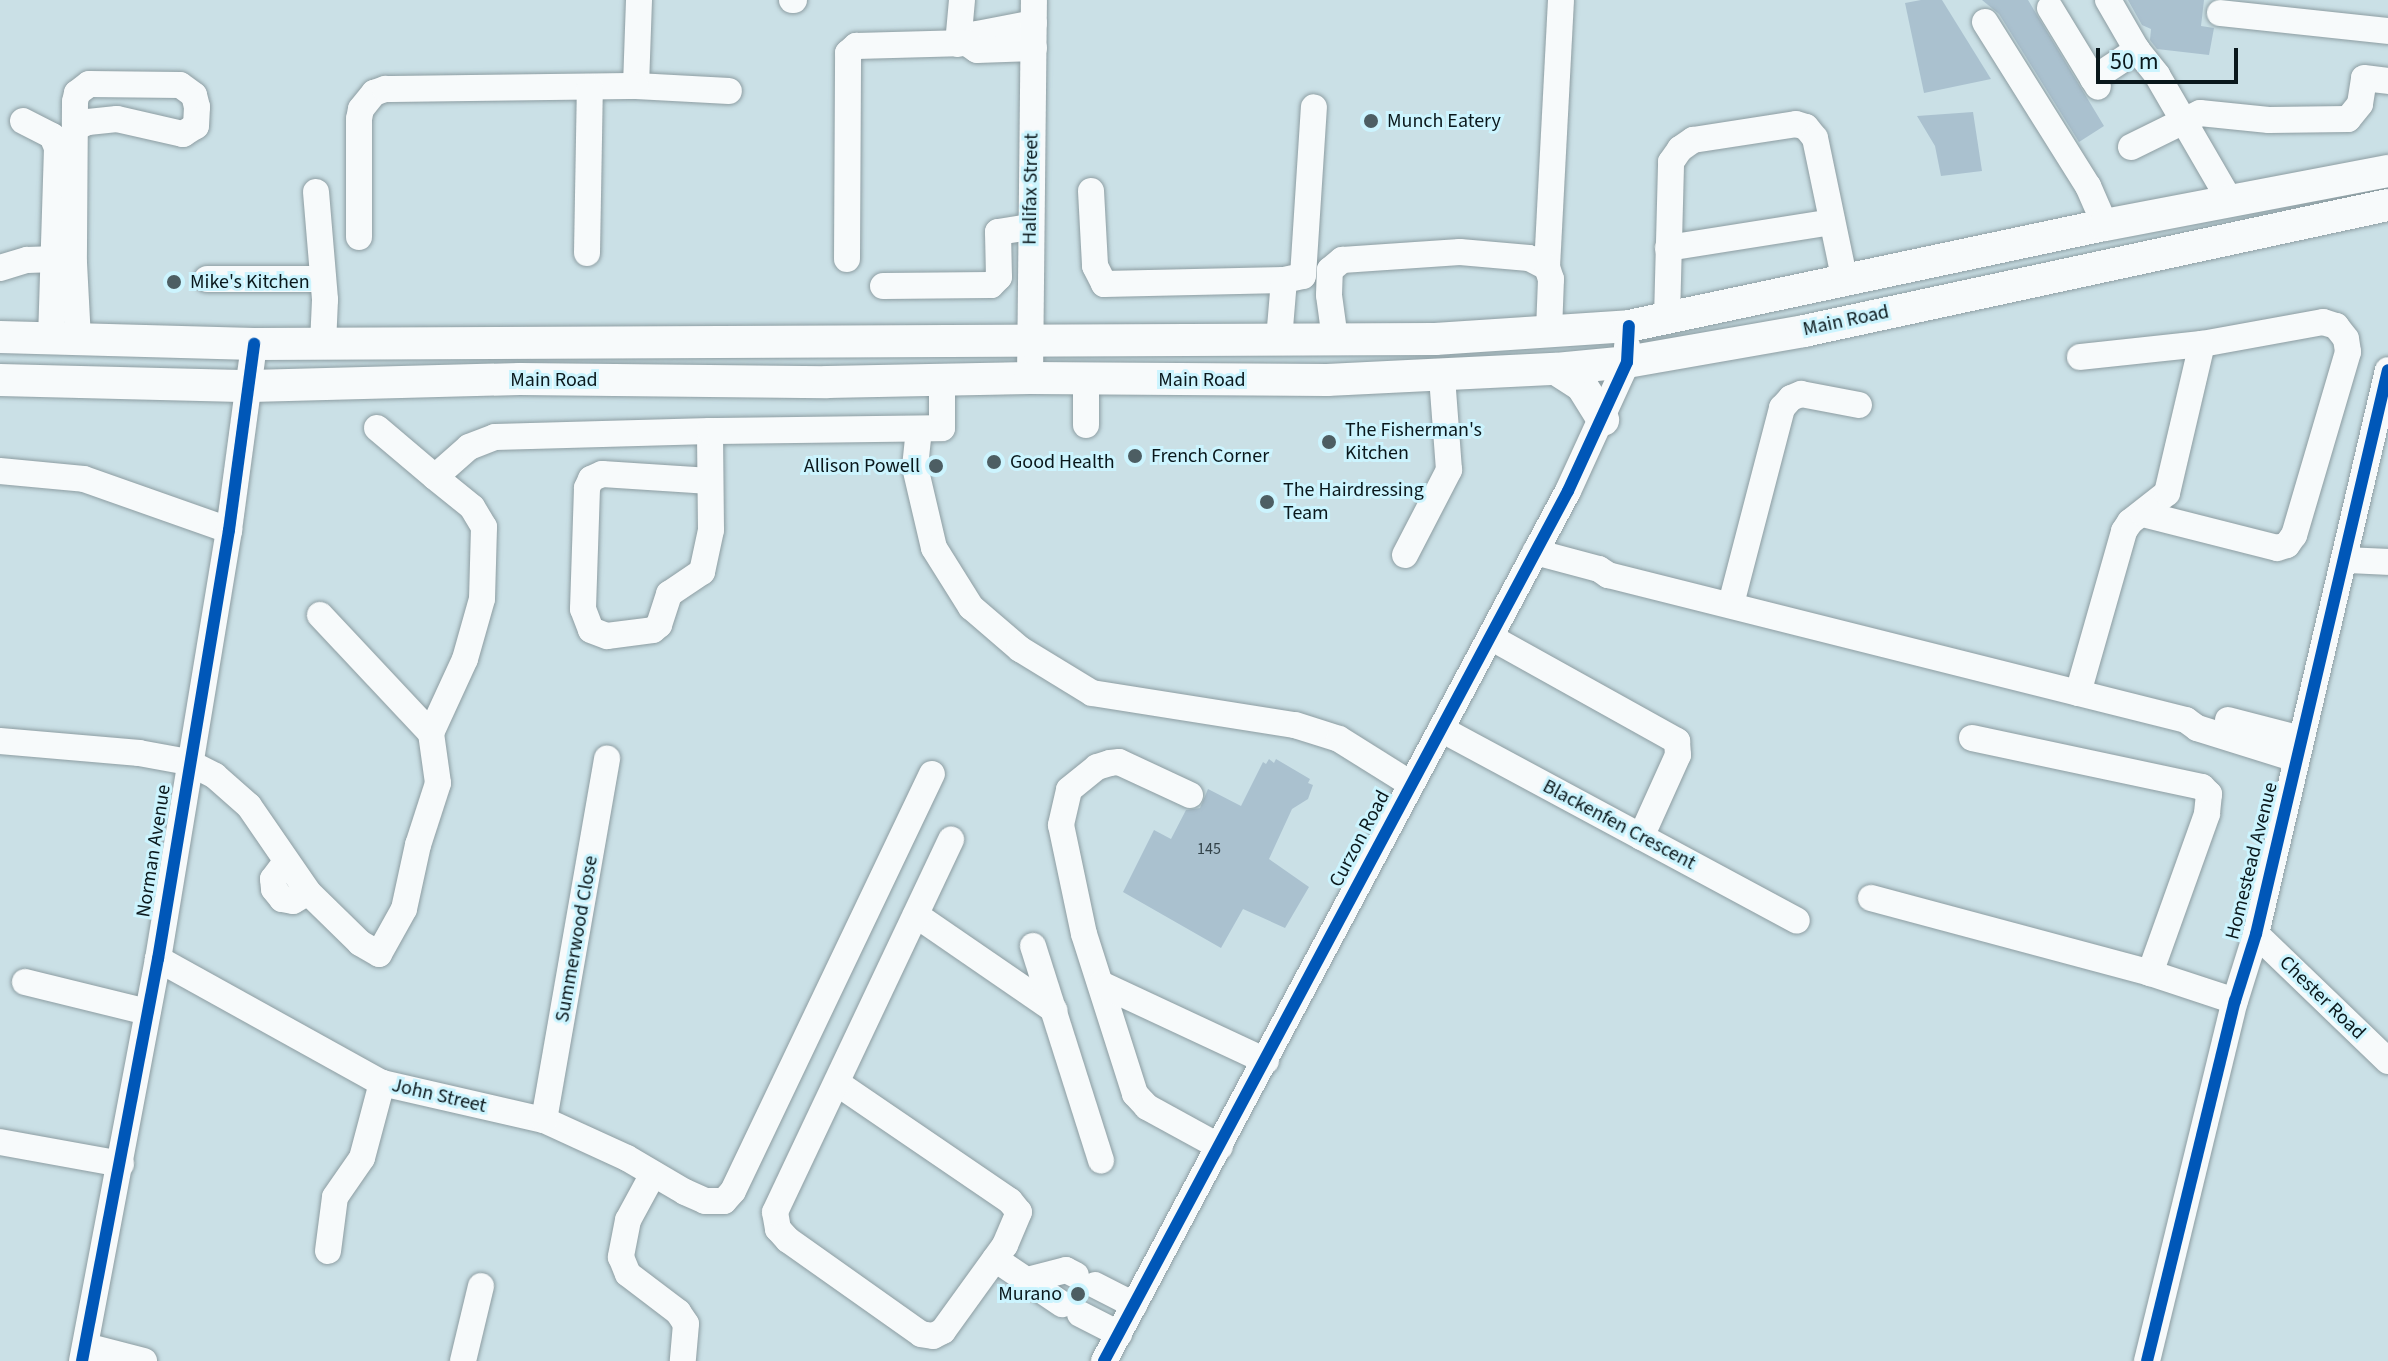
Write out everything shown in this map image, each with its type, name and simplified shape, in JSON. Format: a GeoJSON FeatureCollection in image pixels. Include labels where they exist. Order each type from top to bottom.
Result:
{"type":"FeatureCollection","features":[{"type":"Feature","properties":{"kind":"main road","name":"Main Road"},"geometry":{"type":"LineString","coordinates":[[0,337],[254,344],[1435,339],[1629,326],[2105,225],[2388,171]]}},
{"type":"Feature","properties":{"kind":"main road","name":"Main Road"},"geometry":{"type":"LineString","coordinates":[[0,380],[251,386],[520,379],[942,381],[1442,377],[1556,369],[1627,362],[1804,331],[2388,205]]}},
{"type":"Feature","properties":{"kind":"main road"},"geometry":{"type":"LineString","coordinates":[[2355,212],[2388,231]]}},
{"type":"Feature","properties":{"kind":"main road"},"geometry":{"type":"LineString","coordinates":[[1556,369],[1582,386],[1603,420]]}},
{"type":"Feature","properties":{"kind":"street"},"geometry":{"type":"LineString","coordinates":[[636,86],[639,0]]}},
{"type":"Feature","properties":{"kind":"street"},"geometry":{"type":"LineString","coordinates":[[962,0],[962,43]]}},
{"type":"Feature","properties":{"kind":"street"},"geometry":{"type":"LineString","coordinates":[[1549,331],[1551,279],[1547,267],[1561,0]]}},
{"type":"Feature","properties":{"kind":"street"},"geometry":{"type":"LineString","coordinates":[[2108,0],[2139,54],[2157,75],[2177,122],[2221,203]]}},
{"type":"Feature","properties":{"kind":"street"},"geometry":{"type":"LineString","coordinates":[[2050,8],[2095,83],[2139,54]]}},
{"type":"Feature","properties":{"kind":"street"},"geometry":{"type":"LineString","coordinates":[[2220,13],[2388,31]]}},
{"type":"Feature","properties":{"kind":"street"},"geometry":{"type":"LineString","coordinates":[[1985,22],[2094,184],[2105,225]]}},
{"type":"Feature","properties":{"kind":"street"},"geometry":{"type":"LineString","coordinates":[[847,259],[848,53],[856,46],[962,43],[977,34],[1034,24]]}},
{"type":"Feature","properties":{"kind":"street","name":"Halifax Street"},"geometry":{"type":"LineString","coordinates":[[1030,378],[1034,24]]}},
{"type":"Feature","properties":{"kind":"street"},"geometry":{"type":"LineString","coordinates":[[2128,149],[2200,113],[2296,121],[2348,119],[2360,104],[2364,78],[2388,81]]}},
{"type":"Feature","properties":{"kind":"street"},"geometry":{"type":"LineString","coordinates":[[359,237],[359,119],[361,109],[374,93],[385,89],[636,86],[729,91]]}},
{"type":"Feature","properties":{"kind":"street"},"geometry":{"type":"LineString","coordinates":[[587,253],[590,87]]}},
{"type":"Feature","properties":{"kind":"street"},"geometry":{"type":"LineString","coordinates":[[1091,191],[1095,266],[1104,284],[1284,280],[1303,276],[1314,107]]}},
{"type":"Feature","properties":{"kind":"street"},"geometry":{"type":"LineString","coordinates":[[23,121],[52,136],[57,148],[56,259],[65,339]]}},
{"type":"Feature","properties":{"kind":"street"},"geometry":{"type":"LineString","coordinates":[[1667,318],[1671,162],[1680,149],[1693,140],[1796,124],[1806,127],[1815,138],[1845,281]]}},
{"type":"Feature","properties":{"kind":"street"},"geometry":{"type":"LineString","coordinates":[[65,339],[75,128]]}},
{"type":"Feature","properties":{"kind":"street"},"geometry":{"type":"LineString","coordinates":[[316,192],[320,279],[325,300],[323,344]]}},
{"type":"Feature","properties":{"kind":"street"},"geometry":{"type":"LineString","coordinates":[[1668,248],[1832,222]]}},
{"type":"Feature","properties":{"kind":"street"},"geometry":{"type":"LineString","coordinates":[[883,286],[991,285],[999,277],[998,232],[1031,227]]}},
{"type":"Feature","properties":{"kind":"street"},"geometry":{"type":"LineString","coordinates":[[1335,339],[1329,295],[1330,270],[1342,260],[1460,252],[1529,258],[1547,267]]}},
{"type":"Feature","properties":{"kind":"street"},"geometry":{"type":"LineString","coordinates":[[0,268],[27,260],[56,259]]}},
{"type":"Feature","properties":{"kind":"street"},"geometry":{"type":"LineString","coordinates":[[207,279],[320,279]]}},
{"type":"Feature","properties":{"kind":"street"},"geometry":{"type":"LineString","coordinates":[[1279,339],[1284,280]]}},
{"type":"Feature","properties":{"kind":"street"},"geometry":{"type":"LineString","coordinates":[[2080,357],[2202,344],[2323,322],[2336,326],[2346,339],[2348,352],[2294,535],[2287,545],[2277,548],[2143,514]]}},
{"type":"Feature","properties":{"kind":"street","name":"Curzon Road"},"geometry":{"type":"LineString","coordinates":[[1104,1361],[1492,638],[1603,420],[1627,362],[1629,326]]}},
{"type":"Feature","properties":{"kind":"street","name":"Norman Avenue"},"geometry":{"type":"LineString","coordinates":[[84,1353],[158,959],[188,762],[229,530],[251,386],[254,344]]}},
{"type":"Feature","properties":{"kind":"street"},"geometry":{"type":"LineString","coordinates":[[2078,693],[2124,531],[2167,493],[2202,344]]}},
{"type":"Feature","properties":{"kind":"street"},"geometry":{"type":"LineString","coordinates":[[1405,555],[1449,470],[1442,377]]}},
{"type":"Feature","properties":{"kind":"street"},"geometry":{"type":"LineString","coordinates":[[1086,379],[1086,425]]}},
{"type":"Feature","properties":{"kind":"street"},"geometry":{"type":"LineString","coordinates":[[435,477],[469,447],[495,437],[942,428],[942,381]]}},
{"type":"Feature","properties":{"kind":"street","name":"Homestead Avenue"},"geometry":{"type":"LineString","coordinates":[[2147,1361],[2235,1001],[2256,934],[2386,385]]}},
{"type":"Feature","properties":{"kind":"street"},"geometry":{"type":"LineString","coordinates":[[1731,604],[1782,408],[1791,398],[1801,394],[1859,405]]}},
{"type":"Feature","properties":{"kind":"street"},"geometry":{"type":"LineString","coordinates":[[0,741],[139,753],[188,762],[215,776],[249,806],[285,863],[308,892],[367,949],[376,954],[382,951],[404,909],[418,845],[438,783],[430,745],[431,733],[465,659],[478,619],[485,546],[478,516],[377,428]]}},
{"type":"Feature","properties":{"kind":"street"},"geometry":{"type":"LineString","coordinates":[[919,429],[915,467],[934,548],[971,607],[1020,649],[1092,693],[1295,725],[1339,739],[1411,784]]}},
{"type":"Feature","properties":{"kind":"street"},"geometry":{"type":"LineString","coordinates":[[710,431],[711,530],[700,576],[669,594],[659,625],[653,630],[607,636],[591,630],[583,609],[587,488],[591,479],[602,474],[710,481]]}},
{"type":"Feature","properties":{"kind":"street"},"geometry":{"type":"LineString","coordinates":[[0,471],[84,479],[229,530]]}},
{"type":"Feature","properties":{"kind":"street"},"geometry":{"type":"LineString","coordinates":[[1533,557],[1597,580],[1608,575],[1731,604],[1857,640],[2186,720],[2197,728],[2299,749]]}},
{"type":"Feature","properties":{"kind":"street"},"geometry":{"type":"LineString","coordinates":[[2346,560],[2388,562]]}},
{"type":"Feature","properties":{"kind":"street"},"geometry":{"type":"LineString","coordinates":[[320,615],[431,733]]}},
{"type":"Feature","properties":{"kind":"street"},"geometry":{"type":"LineString","coordinates":[[1492,638],[1677,741],[1678,755],[1641,837]]}},
{"type":"Feature","properties":{"kind":"street","name":"Blackenfen Crescent"},"geometry":{"type":"LineString","coordinates":[[1441,729],[1797,921]]}},
{"type":"Feature","properties":{"kind":"street"},"geometry":{"type":"LineString","coordinates":[[1972,738],[2202,787],[2209,794],[2207,814],[2150,973]]}},
{"type":"Feature","properties":{"kind":"street","name":"Summerwood Close"},"geometry":{"type":"LineString","coordinates":[[544,1120],[607,758]]}},
{"type":"Feature","properties":{"kind":"street"},"geometry":{"type":"LineString","coordinates":[[1190,795],[1119,762],[1110,763],[1082,778],[1064,800],[1061,825],[1064,853],[1084,934],[1135,1094],[1147,1107],[1220,1147]]}},
{"type":"Feature","properties":{"kind":"street","name":"John Street"},"geometry":{"type":"LineString","coordinates":[[158,959],[382,1083],[544,1120],[705,1201],[724,1201],[730,1196],[932,774]]}},
{"type":"Feature","properties":{"kind":"street"},"geometry":{"type":"LineString","coordinates":[[837,1083],[1010,1201],[1019,1212],[1018,1221],[995,1259],[943,1331],[933,1336],[921,1334],[782,1234],[775,1212],[951,840]]}},
{"type":"Feature","properties":{"kind":"street"},"geometry":{"type":"LineString","coordinates":[[1871,898],[2150,973],[2235,1001]]}},
{"type":"Feature","properties":{"kind":"street"},"geometry":{"type":"LineString","coordinates":[[916,915],[1054,1010]]}},
{"type":"Feature","properties":{"kind":"street","name":"Chester Road"},"geometry":{"type":"LineString","coordinates":[[2256,934],[2388,1061]]}},
{"type":"Feature","properties":{"kind":"street"},"geometry":{"type":"LineString","coordinates":[[1033,946],[1101,1161]]}},
{"type":"Feature","properties":{"kind":"street"},"geometry":{"type":"LineString","coordinates":[[25,982],[147,1012]]}},
{"type":"Feature","properties":{"kind":"street"},"geometry":{"type":"LineString","coordinates":[[1101,984],[1266,1061]]}},
{"type":"Feature","properties":{"kind":"street"},"geometry":{"type":"LineString","coordinates":[[328,1251],[335,1197],[362,1158],[382,1083]]}},
{"type":"Feature","properties":{"kind":"street"},"geometry":{"type":"LineString","coordinates":[[0,1142],[121,1164]]}},
{"type":"Feature","properties":{"kind":"street"},"geometry":{"type":"LineString","coordinates":[[653,1174],[628,1220],[621,1257],[628,1274],[678,1312],[686,1324],[683,1361]]}},
{"type":"Feature","properties":{"kind":"street"},"geometry":{"type":"LineString","coordinates":[[995,1259],[1071,1309],[1119,1334]]}},
{"type":"Feature","properties":{"kind":"street"},"geometry":{"type":"LineString","coordinates":[[1027,1280],[1066,1270],[1134,1305]]}},
{"type":"Feature","properties":{"kind":"street"},"geometry":{"type":"LineString","coordinates":[[463,1361],[481,1286]]}},
{"type":"Feature","properties":{"kind":"street"},"geometry":{"type":"LineString","coordinates":[[84,1353],[144,1361]]}},
{"type":"Feature","properties":{"kind":"building"},"geometry":{"type":"Polygon","coordinates":[[[1942,0],[1991,79],[1924,93],[1905,3],[1942,0]]]}},
{"type":"Feature","properties":{"kind":"building"},"geometry":{"type":"Polygon","coordinates":[[[1982,0],[2028,0],[2104,126],[2079,142],[1999,14],[1982,0]]]}},
{"type":"Feature","properties":{"kind":"building"},"geometry":{"type":"Polygon","coordinates":[[[2128,0],[2204,0],[2201,26],[2214,28],[2209,55],[2157,49],[2150,40],[2151,29],[2142,25],[2128,0]]]}},
{"type":"Feature","properties":{"kind":"building"},"geometry":{"type":"Polygon","coordinates":[[[1973,112],[1982,171],[1941,176],[1935,146],[1917,116],[1973,112]]]}},
{"type":"Feature","properties":{"kind":"building"},"geometry":{"type":"Polygon","coordinates":[[[1269,759],[1274,763],[1276,759],[1310,779],[1308,783],[1313,785],[1308,799],[1292,809],[1269,859],[1309,887],[1285,928],[1243,909],[1221,948],[1123,892],[1154,830],[1171,839],[1186,810],[1200,808],[1208,789],[1241,806],[1263,762],[1266,764],[1269,759]]]}},
{"type":"Feature","properties":{"kind":"cycle path"},"geometry":{"type":"LineString","coordinates":[[1104,1361],[1568,491],[1627,362],[1629,326]]}},
{"type":"Feature","properties":{"kind":"cycle path"},"geometry":{"type":"LineString","coordinates":[[82,1361],[158,959],[229,530],[254,344]]}},
{"type":"Feature","properties":{"kind":"cycle path"},"geometry":{"type":"LineString","coordinates":[[2147,1361],[2235,1001],[2256,934],[2388,370]]}},
{"type":"Feature","properties":{"kind":"place","name":"Munch Eatery"},"geometry":{"type":"Point","coordinates":[1371,121]}},
{"type":"Feature","properties":{"kind":"place","name":"Mike's Kitchen"},"geometry":{"type":"Point","coordinates":[174,282]}},
{"type":"Feature","properties":{"kind":"place","name":"The Fisherman's Kitchen"},"geometry":{"type":"Point","coordinates":[1329,442]}},
{"type":"Feature","properties":{"kind":"place","name":"French Corner"},"geometry":{"type":"Point","coordinates":[1135,456]}},
{"type":"Feature","properties":{"kind":"place","name":"Good Health"},"geometry":{"type":"Point","coordinates":[994,462]}},
{"type":"Feature","properties":{"kind":"place","name":"Allison Powell"},"geometry":{"type":"Point","coordinates":[936,466]}},
{"type":"Feature","properties":{"kind":"place","name":"The Hairdressing Team"},"geometry":{"type":"Point","coordinates":[1267,502]}},
{"type":"Feature","properties":{"kind":"place","name":"Murano"},"geometry":{"type":"Point","coordinates":[1078,1294]}}]}
